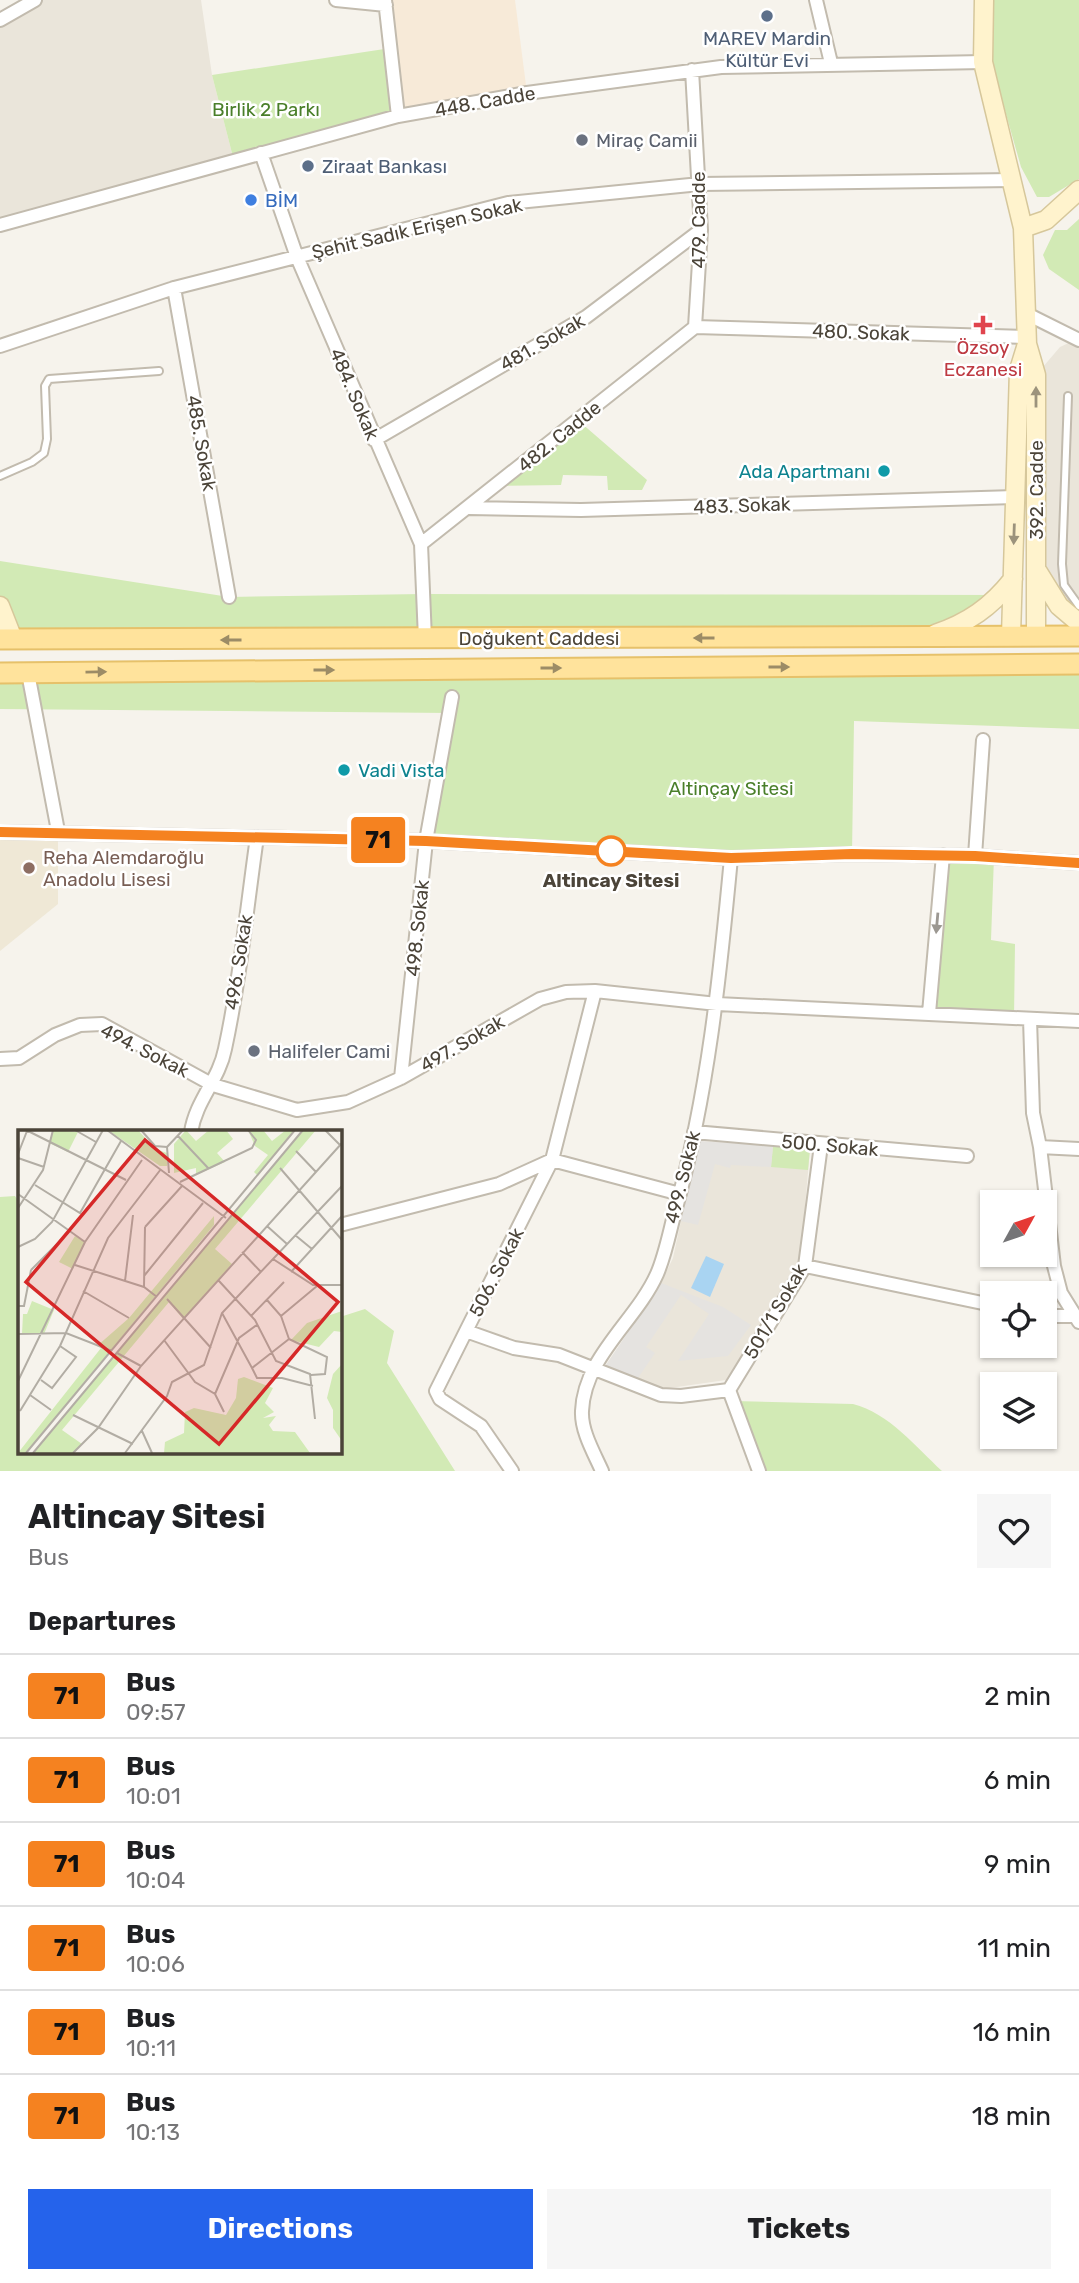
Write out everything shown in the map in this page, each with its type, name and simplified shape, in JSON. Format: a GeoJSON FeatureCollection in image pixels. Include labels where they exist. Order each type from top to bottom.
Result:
{"type":"FeatureCollection","features":[{"type":"Feature","properties":{"kind":"main road","name":"392. Cadde"},"geometry":{"type":"LineString","coordinates":[[984,0],[983,62],[988,94],[1013,180],[1023,228],[1027,341],[1036,375],[1036,636]]}},
{"type":"Feature","properties":{"kind":"main road"},"geometry":{"type":"LineString","coordinates":[[1023,228],[1046,220],[1079,190]]}},
{"type":"Feature","properties":{"kind":"main road","name":"392. Cadde"},"geometry":{"type":"LineString","coordinates":[[1011,636],[1019,370],[1027,341]]}},
{"type":"Feature","properties":{"kind":"main road"},"geometry":{"type":"LineString","coordinates":[[1037,570],[1059,606],[1079,623]]}},
{"type":"Feature","properties":{"kind":"main road"},"geometry":{"type":"LineString","coordinates":[[919,639],[969,620],[992,603],[1013,579]]}},
{"type":"Feature","properties":{"kind":"main road"},"geometry":{"type":"LineString","coordinates":[[0,606],[6,639],[28,673]]}},
{"type":"Feature","properties":{"kind":"main road"},"geometry":{"type":"LineString","coordinates":[[1011,636],[1013,665]]}},
{"type":"Feature","properties":{"kind":"main road"},"geometry":{"type":"LineString","coordinates":[[1036,636],[1037,664]]}},
{"type":"Feature","properties":{"kind":"main road","name":"Doğukent Caddesi"},"geometry":{"type":"LineString","coordinates":[[6,639],[919,639],[1079,636]]}},
{"type":"Feature","properties":{"kind":"main road","name":"Doğukent Caddesi"},"geometry":{"type":"LineString","coordinates":[[0,673],[1079,664]]}},
{"type":"Feature","properties":{"kind":"street"},"geometry":{"type":"LineString","coordinates":[[0,20],[35,0]]}},
{"type":"Feature","properties":{"kind":"street"},"geometry":{"type":"LineString","coordinates":[[336,0],[386,2],[398,116]]}},
{"type":"Feature","properties":{"kind":"street"},"geometry":{"type":"LineString","coordinates":[[816,0],[831,63]]}},
{"type":"Feature","properties":{"kind":"street","name":"448. Cadde"},"geometry":{"type":"LineString","coordinates":[[0,226],[398,116],[527,93],[692,70],[831,63],[983,62]]}},
{"type":"Feature","properties":{"kind":"street","name":"479. Cadde"},"geometry":{"type":"LineString","coordinates":[[692,70],[701,230],[695,327]]}},
{"type":"Feature","properties":{"kind":"street","name":"484. Sokak"},"geometry":{"type":"LineString","coordinates":[[261,153],[297,257],[421,544],[425,639]]}},
{"type":"Feature","properties":{"kind":"street","name":"Şehit Sadık Erişen Sokak"},"geometry":{"type":"LineString","coordinates":[[0,346],[174,288],[508,203],[700,184],[1013,180]]}},
{"type":"Feature","properties":{"kind":"street","name":"481. Sokak"},"geometry":{"type":"LineString","coordinates":[[374,440],[586,317],[701,230]]}},
{"type":"Feature","properties":{"kind":"street","name":"485. Sokak"},"geometry":{"type":"LineString","coordinates":[[174,288],[229,597]]}},
{"type":"Feature","properties":{"kind":"street"},"geometry":{"type":"LineString","coordinates":[[1027,314],[1079,340]]}},
{"type":"Feature","properties":{"kind":"street","name":"480. Sokak"},"geometry":{"type":"LineString","coordinates":[[695,327],[1027,341]]}},
{"type":"Feature","properties":{"kind":"street","name":"482. Cadde"},"geometry":{"type":"LineString","coordinates":[[421,544],[695,327]]}},
{"type":"Feature","properties":{"kind":"street","name":"483. Sokak"},"geometry":{"type":"LineString","coordinates":[[469,508],[581,510],[1015,497]]}},
{"type":"Feature","properties":{"kind":"street"},"geometry":{"type":"LineString","coordinates":[[28,673],[58,831]]}},
{"type":"Feature","properties":{"kind":"street","name":"498. Sokak"},"geometry":{"type":"LineString","coordinates":[[401,1078],[426,841],[452,697]]}},
{"type":"Feature","properties":{"kind":"street"},"geometry":{"type":"LineString","coordinates":[[975,856],[983,740]]}},
{"type":"Feature","properties":{"kind":"street"},"geometry":{"type":"LineString","coordinates":[[0,832],[58,831],[426,841],[731,858],[852,854],[943,855],[1079,863]]}},
{"type":"Feature","properties":{"kind":"street","name":"496. Sokak"},"geometry":{"type":"LineString","coordinates":[[191,1130],[195,1111],[213,1085],[225,1051],[257,837]]}},
{"type":"Feature","properties":{"kind":"street"},"geometry":{"type":"LineString","coordinates":[[929,1013],[943,855]]}},
{"type":"Feature","properties":{"kind":"street","name":"499. Sokak"},"geometry":{"type":"LineString","coordinates":[[602,1471],[585,1432],[582,1412],[587,1382],[594,1367],[631,1319],[657,1273],[680,1194],[717,1004],[731,858]]}},
{"type":"Feature","properties":{"kind":"street","name":"497. Sokak"},"geometry":{"type":"LineString","coordinates":[[213,1085],[298,1110],[348,1102],[401,1078],[540,999],[566,992],[595,991],[717,1004],[1079,1021]]}},
{"type":"Feature","properties":{"kind":"street","name":"506. Sokak"},"geometry":{"type":"LineString","coordinates":[[595,991],[552,1160],[466,1331],[514,1348],[559,1355],[661,1395],[681,1396],[729,1390]]}},
{"type":"Feature","properties":{"kind":"street"},"geometry":{"type":"LineString","coordinates":[[1030,1019],[1033,1112],[1040,1147],[1054,1266],[1060,1293],[1076,1319]]}},
{"type":"Feature","properties":{"kind":"street","name":"494. Sokak"},"geometry":{"type":"LineString","coordinates":[[0,1059],[19,1058],[55,1035],[80,1025],[103,1024],[213,1085]]}},
{"type":"Feature","properties":{"kind":"street","name":"500. Sokak"},"geometry":{"type":"LineString","coordinates":[[694,1132],[967,1156]]}},
{"type":"Feature","properties":{"kind":"street","name":"501/1 Sokak"},"geometry":{"type":"LineString","coordinates":[[729,1390],[805,1266],[821,1145]]}},
{"type":"Feature","properties":{"kind":"street"},"geometry":{"type":"LineString","coordinates":[[1040,1147],[1079,1149]]}},
{"type":"Feature","properties":{"kind":"street"},"geometry":{"type":"LineString","coordinates":[[341,1225],[499,1184],[552,1160],[680,1194]]}},
{"type":"Feature","properties":{"kind":"street"},"geometry":{"type":"LineString","coordinates":[[805,1266],[980,1302]]}},
{"type":"Feature","properties":{"kind":"street"},"geometry":{"type":"LineString","coordinates":[[1057,1318],[1076,1319]]}},
{"type":"Feature","properties":{"kind":"street"},"geometry":{"type":"LineString","coordinates":[[466,1331],[436,1391],[440,1399],[481,1426],[512,1471]]}},
{"type":"Feature","properties":{"kind":"street"},"geometry":{"type":"LineString","coordinates":[[729,1390],[759,1471]]}},
{"type":"Feature","properties":{"kind":"lane"},"geometry":{"type":"LineString","coordinates":[[0,476],[32,462],[44,453],[47,439],[45,386],[48,379],[159,371]]}},
{"type":"Feature","properties":{"kind":"lane"},"geometry":{"type":"LineString","coordinates":[[1068,396],[1062,564],[1064,585],[1079,606]]}},
{"type":"Feature","properties":{"kind":"shaded area"},"geometry":{"type":"Polygon","coordinates":[[[35,0],[201,0],[212,75],[234,161],[0,225],[0,20],[35,0]]]}},
{"type":"Feature","properties":{"kind":"shaded area"},"geometry":{"type":"Polygon","coordinates":[[[385,0],[515,0],[527,93],[398,116],[385,0]]]}},
{"type":"Feature","properties":{"kind":"shaded area"},"geometry":{"type":"Polygon","coordinates":[[[1077,339],[1079,623],[1036,570],[1036,375],[1060,347],[1077,339]]]}},
{"type":"Feature","properties":{"kind":"shaded area","name":"Reha Alemdaroğlu Anadolu Lisesi"},"geometry":{"type":"Polygon","coordinates":[[[58,831],[58,904],[0,951],[0,832],[58,831]]]}},
{"type":"Feature","properties":{"kind":"shaded area"},"geometry":{"type":"Polygon","coordinates":[[[698,1141],[810,1149],[800,1265],[726,1380],[663,1389],[606,1365],[656,1293],[673,1258],[698,1141]]]}},
{"type":"Feature","properties":{"kind":"shaded area"},"geometry":{"type":"Polygon","coordinates":[[[698,1141],[773,1146],[771,1167],[731,1165],[730,1168],[715,1164],[698,1225],[681,1221],[698,1141]]]}},
{"type":"Feature","properties":{"kind":"shaded area"},"geometry":{"type":"Polygon","coordinates":[[[661,1283],[723,1307],[751,1325],[728,1356],[678,1361],[709,1314],[681,1295],[646,1347],[655,1353],[638,1378],[606,1365],[661,1283]]]}},
{"type":"Feature","properties":{"kind":"green space"},"geometry":{"type":"Polygon","coordinates":[[[991,0],[1079,0],[1079,179],[1049,197],[1037,197],[1021,167],[993,68],[991,0]]]}},
{"type":"Feature","properties":{"kind":"green space","name":"Birlik 2 Parkı"},"geometry":{"type":"Polygon","coordinates":[[[391,48],[398,116],[234,161],[212,75],[391,48]]]}},
{"type":"Feature","properties":{"kind":"green space"},"geometry":{"type":"Polygon","coordinates":[[[1079,219],[1079,290],[1049,269],[1043,255],[1055,230],[1067,230],[1079,219]]]}},
{"type":"Feature","properties":{"kind":"green space"},"geometry":{"type":"Polygon","coordinates":[[[580,422],[647,480],[642,490],[608,490],[607,476],[563,475],[561,485],[500,486],[580,422]]]}},
{"type":"Feature","properties":{"kind":"green space"},"geometry":{"type":"Polygon","coordinates":[[[0,561],[229,597],[423,594],[1000,595],[956,627],[0,639],[0,561]]]}},
{"type":"Feature","properties":{"kind":"green space","name":"Altinçay Sitesi"},"geometry":{"type":"Polygon","coordinates":[[[1079,665],[1079,729],[854,721],[852,854],[731,858],[426,841],[450,713],[0,709],[0,673],[1079,665]]]}},
{"type":"Feature","properties":{"kind":"green space"},"geometry":{"type":"Polygon","coordinates":[[[943,855],[994,857],[991,940],[1015,944],[1014,1019],[929,1013],[943,855]]]}},
{"type":"Feature","properties":{"kind":"green space"},"geometry":{"type":"Polygon","coordinates":[[[773,1146],[810,1149],[808,1170],[771,1167],[773,1146]]]}},
{"type":"Feature","properties":{"kind":"green space"},"geometry":{"type":"Polygon","coordinates":[[[15,1196],[18,1200],[18,1454],[341,1454],[341,1317],[365,1309],[394,1331],[387,1363],[455,1471],[0,1471],[0,1197],[15,1196]]]}},
{"type":"Feature","properties":{"kind":"green space"},"geometry":{"type":"Polygon","coordinates":[[[733,1401],[853,1404],[866,1408],[890,1423],[942,1471],[759,1471],[733,1401]]]}},
{"type":"Feature","properties":{"kind":"water"},"geometry":{"type":"Polygon","coordinates":[[[706,1256],[724,1264],[710,1297],[691,1288],[706,1256]]]}},
{"type":"Feature","properties":{"kind":"bus line","name":"71"},"geometry":{"type":"LineString","coordinates":[[0,832],[58,831],[426,841],[731,858],[852,854],[975,856],[1079,863]]}},
{"type":"Feature","properties":{"kind":"place","name":"MAREV Mardin Kültür Evi"},"geometry":{"type":"Point","coordinates":[767,16]}},
{"type":"Feature","properties":{"kind":"place","name":"Miraç Camii"},"geometry":{"type":"Point","coordinates":[582,140]}},
{"type":"Feature","properties":{"kind":"place","name":"Ziraat Bankası"},"geometry":{"type":"Point","coordinates":[308,166]}},
{"type":"Feature","properties":{"kind":"place","name":"BİM"},"geometry":{"type":"Point","coordinates":[251,200]}},
{"type":"Feature","properties":{"kind":"place","name":"Özsoy Eczanesi"},"geometry":{"type":"Point","coordinates":[983,325]}},
{"type":"Feature","properties":{"kind":"place","name":"Ada Apartmanı"},"geometry":{"type":"Point","coordinates":[884,471]}},
{"type":"Feature","properties":{"kind":"place","name":"Vadi Vista"},"geometry":{"type":"Point","coordinates":[344,770]}},
{"type":"Feature","properties":{"kind":"place","name":"Altincay Sitesi"},"geometry":{"type":"Point","coordinates":[611,851]}},
{"type":"Feature","properties":{"kind":"place","name":"Reha Alemdaroğlu Anadolu Lisesi"},"geometry":{"type":"Point","coordinates":[29,868]}},
{"type":"Feature","properties":{"kind":"place","name":"Halifeler Cami"},"geometry":{"type":"Point","coordinates":[254,1051]}}]}
